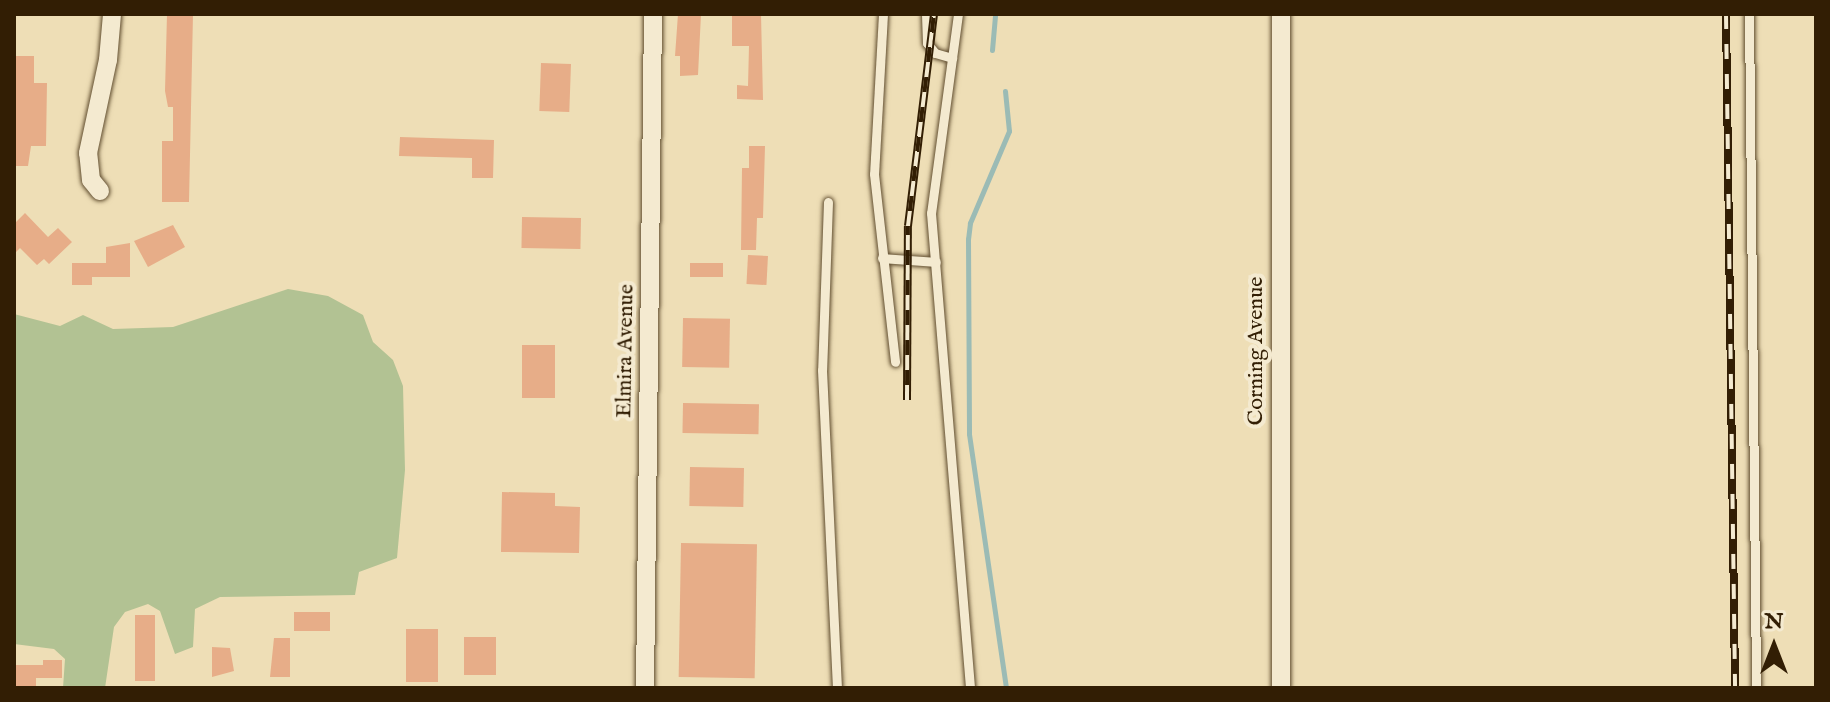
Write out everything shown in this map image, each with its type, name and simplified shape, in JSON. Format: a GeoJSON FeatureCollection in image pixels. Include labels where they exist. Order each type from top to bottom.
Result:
{"type":"FeatureCollection","features":[{"type":"Feature","properties":{"kind":"street"},"geometry":{"type":"LineString","coordinates":[[100,191],[91,180],[88,153],[108,60],[112,14]]}},
{"type":"Feature","properties":{"kind":"street","name":"Elmira Avenue"},"geometry":{"type":"LineString","coordinates":[[645,688],[653,14]]}},
{"type":"Feature","properties":{"kind":"street","name":"Corning Avenue"},"geometry":{"type":"LineString","coordinates":[[1281,14],[1281,688]]}},
{"type":"Feature","properties":{"kind":"lane"},"geometry":{"type":"LineString","coordinates":[[883,14],[874,174],[895,362]]}},
{"type":"Feature","properties":{"kind":"lane"},"geometry":{"type":"LineString","coordinates":[[926,14],[927,43],[935,53],[952,58]]}},
{"type":"Feature","properties":{"kind":"lane"},"geometry":{"type":"LineString","coordinates":[[958,14],[931,195],[970,688]]}},
{"type":"Feature","properties":{"kind":"lane"},"geometry":{"type":"LineString","coordinates":[[1749,14],[1756,688]]}},
{"type":"Feature","properties":{"kind":"lane"},"geometry":{"type":"LineString","coordinates":[[828,202],[822,370],[837,688]]}},
{"type":"Feature","properties":{"kind":"lane"},"geometry":{"type":"LineString","coordinates":[[882,258],[936,262]]}},
{"type":"Feature","properties":{"kind":"green space"},"geometry":{"type":"Polygon","coordinates":[[[288,289],[328,296],[363,315],[373,342],[393,360],[403,386],[405,470],[397,558],[359,572],[355,595],[220,597],[195,609],[193,647],[175,654],[160,611],[148,604],[125,612],[114,627],[105,688],[63,688],[65,659],[54,649],[14,644],[14,314],[60,326],[83,315],[113,329],[173,327],[288,289]]]}},
{"type":"Feature","properties":{"kind":"building"},"geometry":{"type":"Polygon","coordinates":[[[167,14],[193,14],[189,202],[162,202],[162,141],[173,141],[173,107],[168,107],[165,91],[167,14]]]}},
{"type":"Feature","properties":{"kind":"building"},"geometry":{"type":"Polygon","coordinates":[[[678,14],[701,14],[698,75],[680,76],[680,56],[675,56],[678,14]]]}},
{"type":"Feature","properties":{"kind":"building"},"geometry":{"type":"Polygon","coordinates":[[[732,14],[761,14],[763,100],[737,99],[737,85],[748,86],[749,46],[732,46],[732,14]]]}},
{"type":"Feature","properties":{"kind":"building"},"geometry":{"type":"Polygon","coordinates":[[[14,56],[34,56],[34,83],[47,83],[46,146],[31,146],[28,166],[14,166],[14,56]]]}},
{"type":"Feature","properties":{"kind":"building"},"geometry":{"type":"Polygon","coordinates":[[[541,63],[571,64],[569,112],[539,111],[541,63]]]}},
{"type":"Feature","properties":{"kind":"building"},"geometry":{"type":"Polygon","coordinates":[[[400,137],[494,140],[493,178],[472,178],[472,158],[399,156],[400,137]]]}},
{"type":"Feature","properties":{"kind":"building"},"geometry":{"type":"Polygon","coordinates":[[[749,146],[765,146],[763,218],[757,218],[756,250],[741,250],[742,168],[749,168],[749,146]]]}},
{"type":"Feature","properties":{"kind":"building"},"geometry":{"type":"Polygon","coordinates":[[[25,213],[48,237],[58,228],[72,242],[49,264],[44,259],[37,265],[20,248],[14,254],[14,224],[25,213]]]}},
{"type":"Feature","properties":{"kind":"building"},"geometry":{"type":"Polygon","coordinates":[[[522,217],[581,218],[580,249],[521,248],[522,217]]]}},
{"type":"Feature","properties":{"kind":"building"},"geometry":{"type":"Polygon","coordinates":[[[173,225],[185,247],[148,267],[134,241],[173,225]]]}},
{"type":"Feature","properties":{"kind":"building"},"geometry":{"type":"Polygon","coordinates":[[[130,243],[130,277],[92,277],[92,285],[72,285],[72,263],[106,263],[106,247],[130,243]]]}},
{"type":"Feature","properties":{"kind":"building"},"geometry":{"type":"Polygon","coordinates":[[[748,255],[768,256],[766,285],[746,284],[748,255]]]}},
{"type":"Feature","properties":{"kind":"building"},"geometry":{"type":"Polygon","coordinates":[[[690,263],[723,263],[723,277],[690,277],[690,263]]]}},
{"type":"Feature","properties":{"kind":"building"},"geometry":{"type":"Polygon","coordinates":[[[683,318],[730,319],[729,368],[682,367],[683,318]]]}},
{"type":"Feature","properties":{"kind":"building"},"geometry":{"type":"Polygon","coordinates":[[[522,345],[555,345],[555,398],[522,398],[522,345]]]}},
{"type":"Feature","properties":{"kind":"building"},"geometry":{"type":"Polygon","coordinates":[[[683,403],[759,404],[758,434],[682,433],[683,403]]]}},
{"type":"Feature","properties":{"kind":"building"},"geometry":{"type":"Polygon","coordinates":[[[690,467],[744,468],[743,507],[689,506],[690,467]]]}},
{"type":"Feature","properties":{"kind":"building"},"geometry":{"type":"Polygon","coordinates":[[[502,492],[555,493],[555,506],[580,507],[579,553],[501,552],[502,492]]]}},
{"type":"Feature","properties":{"kind":"building"},"geometry":{"type":"Polygon","coordinates":[[[681,543],[757,544],[755,678],[679,677],[681,543]]]}},
{"type":"Feature","properties":{"kind":"building"},"geometry":{"type":"Polygon","coordinates":[[[294,612],[330,612],[330,631],[294,631],[294,612]]]}},
{"type":"Feature","properties":{"kind":"building"},"geometry":{"type":"Polygon","coordinates":[[[135,615],[155,615],[155,681],[135,681],[135,615]]]}},
{"type":"Feature","properties":{"kind":"building"},"geometry":{"type":"Polygon","coordinates":[[[406,629],[438,629],[438,682],[406,682],[406,629]]]}},
{"type":"Feature","properties":{"kind":"building"},"geometry":{"type":"Polygon","coordinates":[[[464,637],[496,637],[496,675],[464,675],[464,637]]]}},
{"type":"Feature","properties":{"kind":"building"},"geometry":{"type":"Polygon","coordinates":[[[274,638],[290,638],[290,677],[270,677],[274,638]]]}},
{"type":"Feature","properties":{"kind":"building"},"geometry":{"type":"Polygon","coordinates":[[[212,647],[230,648],[234,671],[212,677],[212,647]]]}},
{"type":"Feature","properties":{"kind":"building"},"geometry":{"type":"Polygon","coordinates":[[[43,660],[62,660],[62,678],[36,678],[36,687],[14,686],[14,665],[43,665],[43,660]]]}},
{"type":"Feature","properties":{"kind":"waterway"},"geometry":{"type":"LineString","coordinates":[[992,50],[995,14]]}},
{"type":"Feature","properties":{"kind":"waterway"},"geometry":{"type":"LineString","coordinates":[[1005,91],[1009,131],[970,223],[968,239],[969,434],[1006,688]]}},
{"type":"Feature","properties":{"kind":"railway"},"geometry":{"type":"LineString","coordinates":[[907,400],[908,226],[934,14]]}},
{"type":"Feature","properties":{"kind":"railway"},"geometry":{"type":"LineString","coordinates":[[1726,14],[1735,688]]}}]}
